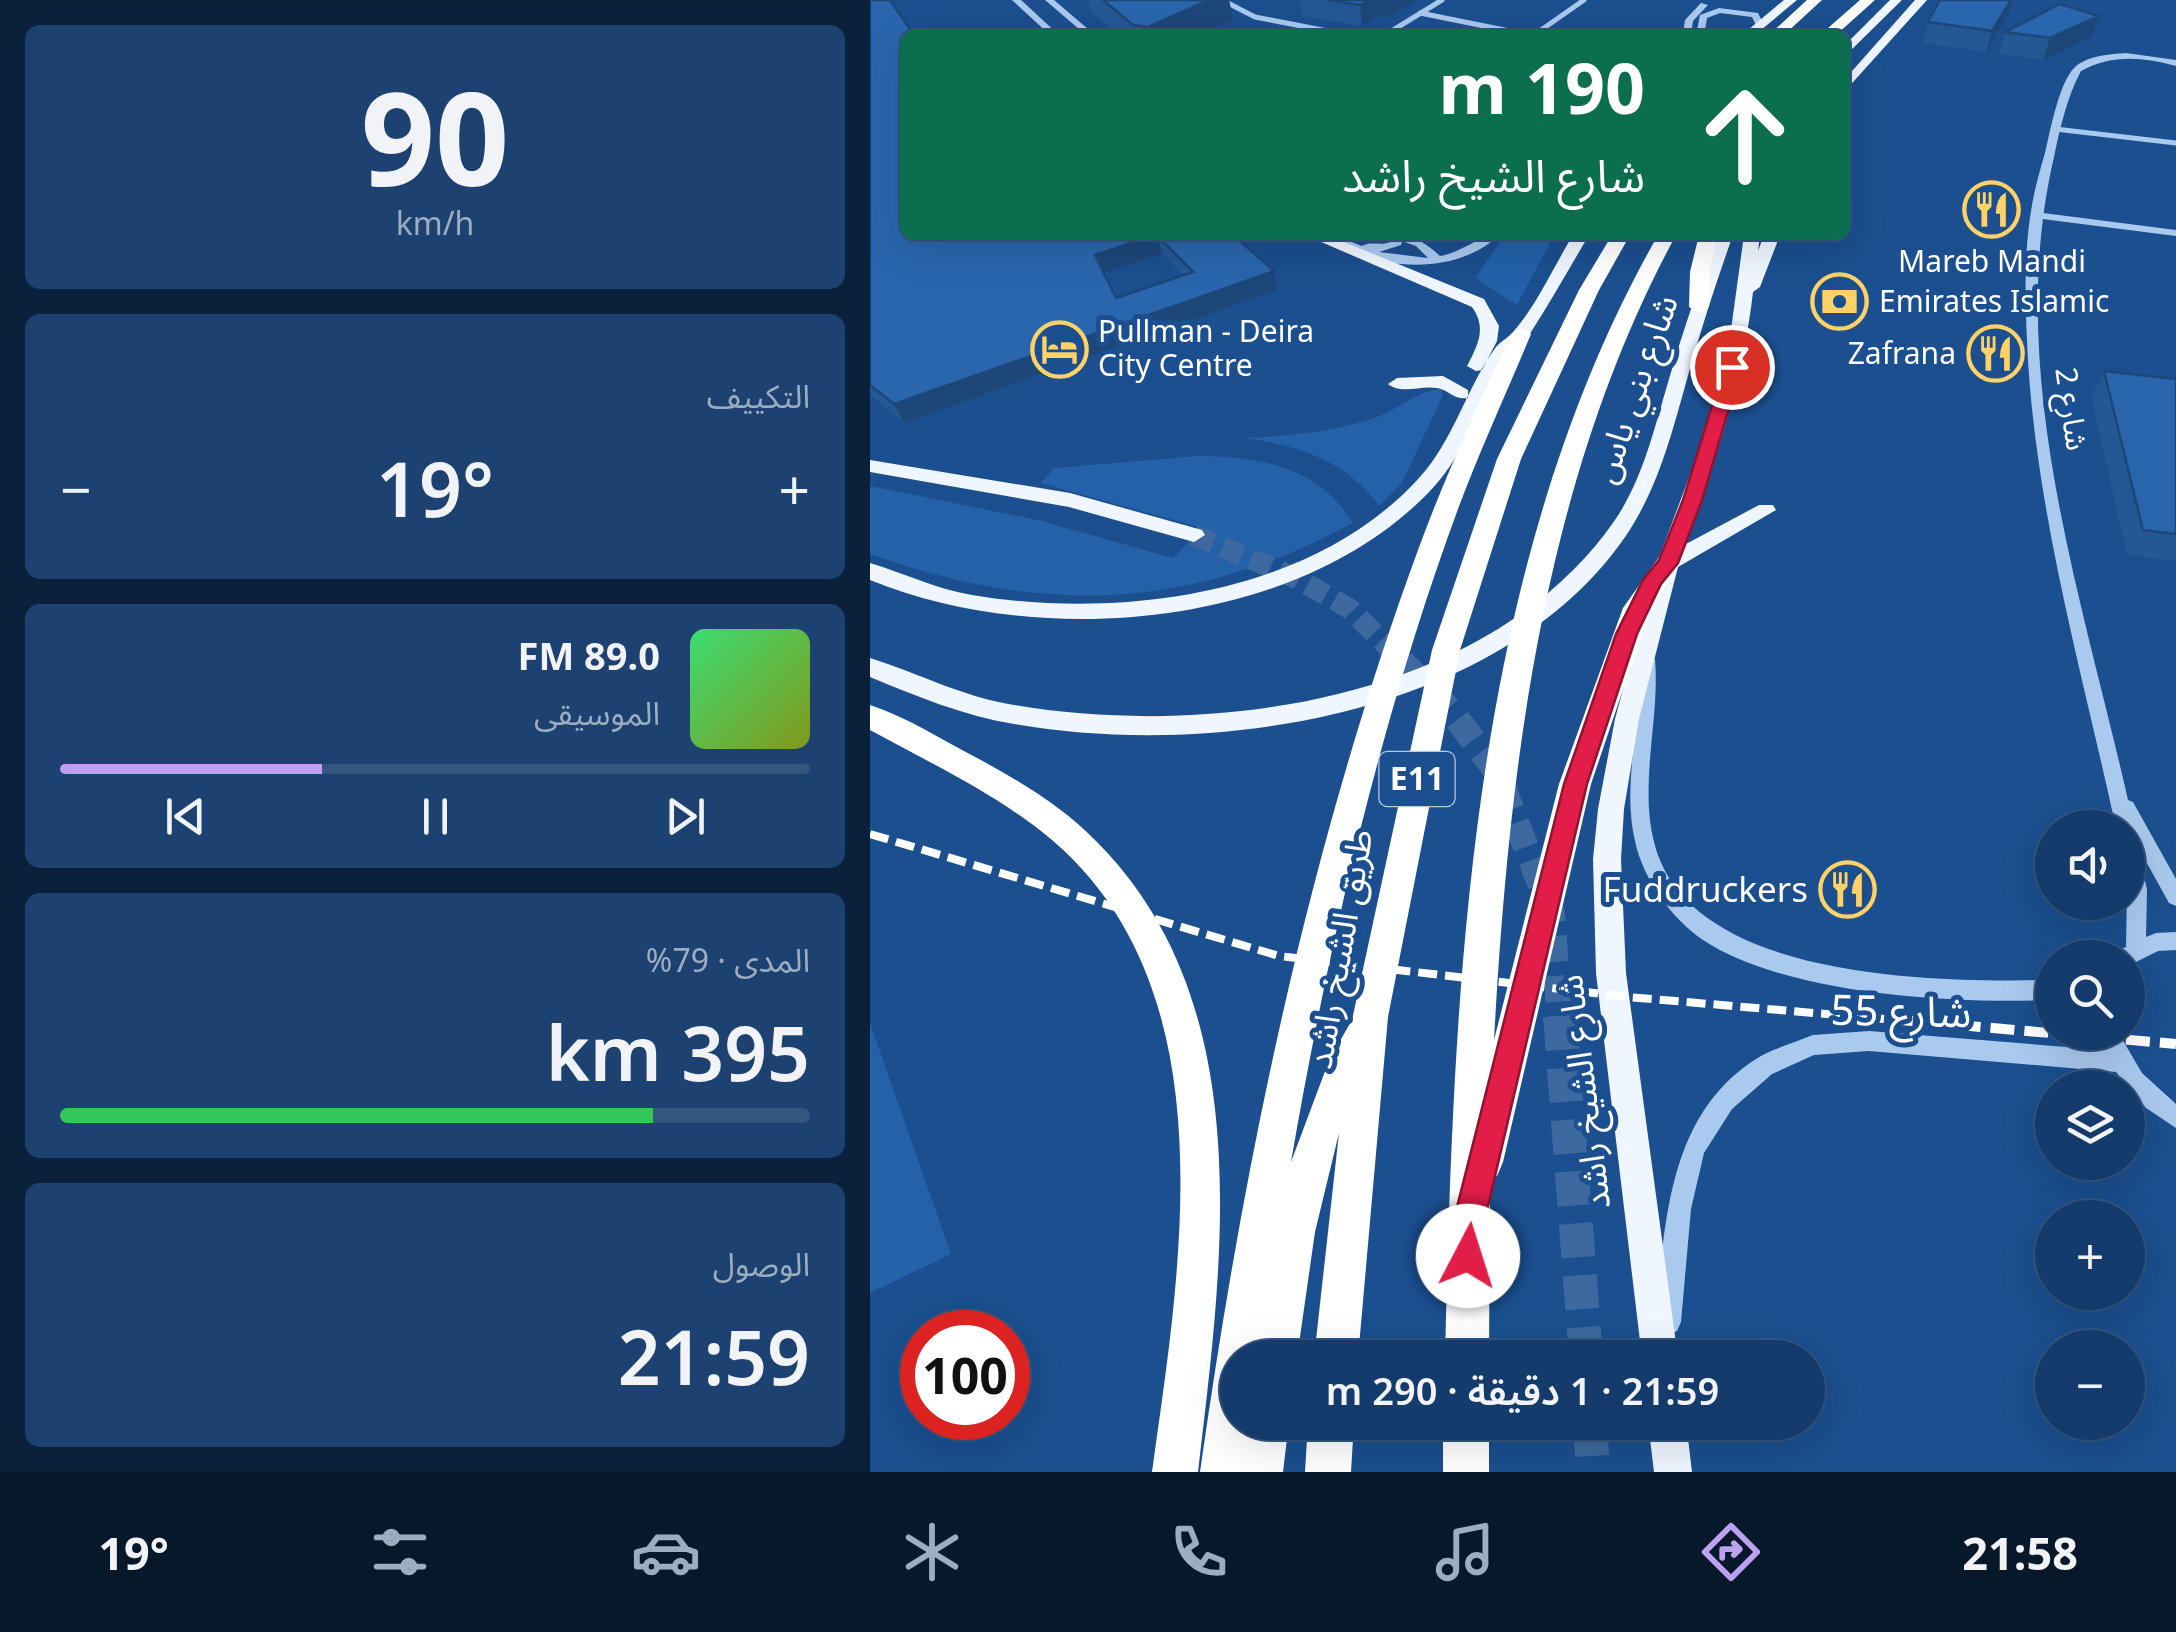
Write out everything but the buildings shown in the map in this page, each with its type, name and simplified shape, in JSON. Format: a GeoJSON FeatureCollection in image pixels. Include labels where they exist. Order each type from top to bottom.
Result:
{"type":"FeatureCollection","features":[{"type":"Feature","properties":{"kind":"highway"},"geometry":{"type":"LineString","coordinates":[[1782,30],[1815,0]]}},
{"type":"Feature","properties":{"kind":"highway"},"geometry":{"type":"LineString","coordinates":[[1803,30],[1836,0]]}},
{"type":"Feature","properties":{"kind":"highway"},"geometry":{"type":"LineString","coordinates":[[1833,30],[1868,0]]}},
{"type":"Feature","properties":{"kind":"highway","name":"طريق الشيخ راشد"},"geometry":{"type":"LineString","coordinates":[[1338,1340],[1370,1017],[1427,730],[1467,578],[1532,408],[1618,240]]}},
{"type":"Feature","properties":{"kind":"highway","name":"E11"},"geometry":{"type":"LineString","coordinates":[[1467,1340],[1479,956],[1486,868],[1507,722],[1536,586],[1570,462],[1634,298],[1664,240]]}},
{"type":"Feature","properties":{"kind":"highway"},"geometry":{"type":"LineString","coordinates":[[1699,307],[1700,272],[1707,240]]}},
{"type":"Feature","properties":{"kind":"highway"},"geometry":{"type":"LineString","coordinates":[[1223,1472],[1239,1341],[1271,1146],[1333,880],[1410,610],[1447,506],[1521,334]]}},
{"type":"Feature","properties":{"kind":"highway"},"geometry":{"type":"LineString","coordinates":[[1469,1223],[1576,784],[1626,634],[1653,580],[1668,563]]}},
{"type":"Feature","properties":{"kind":"highway"},"geometry":{"type":"LineString","coordinates":[[870,716],[1043,815],[1087,853],[1125,899],[1156,954],[1180,1018],[1196,1092],[1202,1177],[1193,1324],[1175,1472]]}},
{"type":"Feature","properties":{"kind":"highway"},"geometry":{"type":"LineString","coordinates":[[1277,1340],[1305,1172],[1330,1098],[1370,1017]]}},
{"type":"Feature","properties":{"kind":"highway"},"geometry":{"type":"LineString","coordinates":[[1260,1472],[1264,1440]]}},
{"type":"Feature","properties":{"kind":"highway"},"geometry":{"type":"LineString","coordinates":[[1328,1472],[1330,1440]]}},
{"type":"Feature","properties":{"kind":"highway"},"geometry":{"type":"LineString","coordinates":[[1466,1440],[1466,1472]]}},
{"type":"Feature","properties":{"kind":"main road"},"geometry":{"type":"LineString","coordinates":[[1753,30],[1790,0]]}},
{"type":"Feature","properties":{"kind":"main road"},"geometry":{"type":"LineString","coordinates":[[1850,47],[1896,0]]}},
{"type":"Feature","properties":{"kind":"main road"},"geometry":{"type":"LineString","coordinates":[[1850,80],[1921,0]]}},
{"type":"Feature","properties":{"kind":"main road"},"geometry":{"type":"LineString","coordinates":[[1325,240],[1478,302],[1487,313],[1492,334],[1424,468],[1391,516]]}},
{"type":"Feature","properties":{"kind":"main road"},"geometry":{"type":"LineString","coordinates":[[870,572],[917,591],[985,605],[1070,611],[1219,596],[1333,554],[1391,516],[1435,474],[1504,349],[1521,334],[1578,240]]}},
{"type":"Feature","properties":{"kind":"main road","name":"شارع بني ياس"},"geometry":{"type":"LineString","coordinates":[[870,667],[934,694],[1013,714],[1100,726],[1193,728],[1290,716],[1378,694],[1458,661],[1528,621],[1580,575],[1620,529],[1646,484],[1723,240]]}},
{"type":"Feature","properties":{"kind":"main road","name":"شارع الشيخ راشد"},"geometry":{"type":"LineString","coordinates":[[1660,1340],[1611,973],[1607,860],[1617,762],[1668,563],[1712,443],[1738,344],[1751,240]]}},
{"type":"Feature","properties":{"kind":"main road"},"geometry":{"type":"LineString","coordinates":[[1744,300],[1770,240]]}},
{"type":"Feature","properties":{"kind":"main road"},"geometry":{"type":"LineString","coordinates":[[1397,384],[1444,382],[1461,394]]}},
{"type":"Feature","properties":{"kind":"main road"},"geometry":{"type":"LineString","coordinates":[[870,466],[1070,500],[1194,536]]}},
{"type":"Feature","properties":{"kind":"main road"},"geometry":{"type":"LineString","coordinates":[[1668,563],[1766,510]]}},
{"type":"Feature","properties":{"kind":"main road"},"geometry":{"type":"LineString","coordinates":[[1669,1440],[1672,1472]]}},
{"type":"Feature","properties":{"kind":"street"},"geometry":{"type":"LineString","coordinates":[[1016,0],[1049,30]]}},
{"type":"Feature","properties":{"kind":"street"},"geometry":{"type":"LineString","coordinates":[[1049,0],[1085,30]]}},
{"type":"Feature","properties":{"kind":"street"},"geometry":{"type":"LineString","coordinates":[[1222,0],[1247,14],[1315,30]]}},
{"type":"Feature","properties":{"kind":"street"},"geometry":{"type":"LineString","coordinates":[[1393,30],[1442,0]]}},
{"type":"Feature","properties":{"kind":"street"},"geometry":{"type":"LineString","coordinates":[[1539,30],[1584,0]]}},
{"type":"Feature","properties":{"kind":"street"},"geometry":{"type":"LineString","coordinates":[[1689,30],[1694,12],[1713,0]]}},
{"type":"Feature","properties":{"kind":"street"},"geometry":{"type":"LineString","coordinates":[[1701,30],[1703,17],[1719,10],[1754,15],[1760,24]]}},
{"type":"Feature","properties":{"kind":"street"},"geometry":{"type":"LineString","coordinates":[[1420,13],[1507,30]]}},
{"type":"Feature","properties":{"kind":"street","name":"شارع 2"},"geometry":{"type":"LineString","coordinates":[[2121,810],[2084,658],[2037,396],[2031,292],[2035,215],[2040,175],[2078,70],[2106,57],[2176,62]]}},
{"type":"Feature","properties":{"kind":"street"},"geometry":{"type":"LineString","coordinates":[[2055,130],[2176,144]]}},
{"type":"Feature","properties":{"kind":"street"},"geometry":{"type":"LineString","coordinates":[[2035,215],[2176,233]]}},
{"type":"Feature","properties":{"kind":"street"},"geometry":{"type":"LineString","coordinates":[[1337,240],[1382,258],[1412,262],[1469,253],[1487,240]]}},
{"type":"Feature","properties":{"kind":"street"},"geometry":{"type":"LineString","coordinates":[[1349,240],[1376,249],[1392,246],[1396,240]]}},
{"type":"Feature","properties":{"kind":"street"},"geometry":{"type":"LineString","coordinates":[[1409,240],[1420,244],[1435,258]]}},
{"type":"Feature","properties":{"kind":"street","name":"شارع 55"},"geometry":{"type":"LineString","coordinates":[[1645,649],[1650,716],[1640,809],[1644,842],[1657,875],[1680,906],[1712,934],[1745,951],[1804,968],[1940,986],[2035,989]]}},
{"type":"Feature","properties":{"kind":"street","name":"شارع 2"},"geometry":{"type":"LineString","coordinates":[[2117,788],[2176,897]]}},
{"type":"Feature","properties":{"kind":"street"},"geometry":{"type":"LineString","coordinates":[[2145,949],[2176,941]]}},
{"type":"Feature","properties":{"kind":"street","name":"شارع 55"},"geometry":{"type":"LineString","coordinates":[[1664,1340],[1680,1209],[1694,1149],[1724,1100],[1764,1066],[1813,1045],[1870,1041],[2121,1062]]}},
{"type":"Feature","properties":{"kind":"street"},"geometry":{"type":"LineString","coordinates":[[2115,1050],[2141,1089],[2176,1116]]}},
{"type":"Feature","properties":{"kind":"shaded area"},"geometry":{"type":"Polygon","coordinates":[[[1502,240],[1551,240],[1517,305],[1475,278],[1502,240]]]}},
{"type":"Feature","properties":{"kind":"shaded area"},"geometry":{"type":"Polygon","coordinates":[[[1441,389],[1443,395],[1402,483],[1379,506],[1352,477],[1319,458],[1283,445],[1244,438],[1345,426],[1377,417],[1417,396],[1441,389]]]}},
{"type":"Feature","properties":{"kind":"shaded area"},"geometry":{"type":"Polygon","coordinates":[[[1198,456],[1244,459],[1286,468],[1323,489],[1353,523],[1233,574],[1174,588],[1115,595],[1056,595],[996,588],[870,554],[870,486],[1038,520],[1173,558],[1202,528],[1041,483],[1054,468],[1198,456]]]}},
{"type":"Feature","properties":{"kind":"shaded area"},"geometry":{"type":"Polygon","coordinates":[[[870,1023],[951,1254],[870,1293],[870,1023]]]}},
{"type":"Feature","properties":{"kind":"tunnel"},"geometry":{"type":"LineString","coordinates":[[1194,535],[1298,579],[1350,609],[1405,664]]}},
{"type":"Feature","properties":{"kind":"tunnel"},"geometry":{"type":"LineString","coordinates":[[1402,662],[1451,711],[1497,772],[1552,914],[1560,1019]]}},
{"type":"Feature","properties":{"kind":"tunnel"},"geometry":{"type":"LineString","coordinates":[[1560,1016],[1585,1340]]}},
{"type":"Feature","properties":{"kind":"tunnel"},"geometry":{"type":"LineString","coordinates":[[1591,1440],[1593,1472]]}},
{"type":"Feature","properties":{"kind":"railway"},"geometry":{"type":"LineString","coordinates":[[870,834],[1279,956],[1628,997],[1884,1019]]}},
{"type":"Feature","properties":{"kind":"railway"},"geometry":{"type":"LineString","coordinates":[[1855,1016],[2176,1044]]}},
{"type":"Feature","properties":{"kind":"place","name":"Mareb Mandi"},"geometry":{"type":"Point","coordinates":[1992,209]}},
{"type":"Feature","properties":{"kind":"place","name":"Emirates Islamic"},"geometry":{"type":"Point","coordinates":[1840,302]}},
{"type":"Feature","properties":{"kind":"place","name":"Pullman - Deira City Centre"},"geometry":{"type":"Point","coordinates":[1059,349]}},
{"type":"Feature","properties":{"kind":"place","name":"Zafrana"},"geometry":{"type":"Point","coordinates":[1995,354]}},
{"type":"Feature","properties":{"kind":"place","name":"Fuddruckers"},"geometry":{"type":"Point","coordinates":[1847,890]}},
{"type":"Feature","properties":{"kind":"route"},"geometry":{"type":"LineString","coordinates":[[1468,1256],[1469,1223],[1576,784],[1626,634],[1653,580],[1668,563],[1692,500],[1732,367]]}}]}
